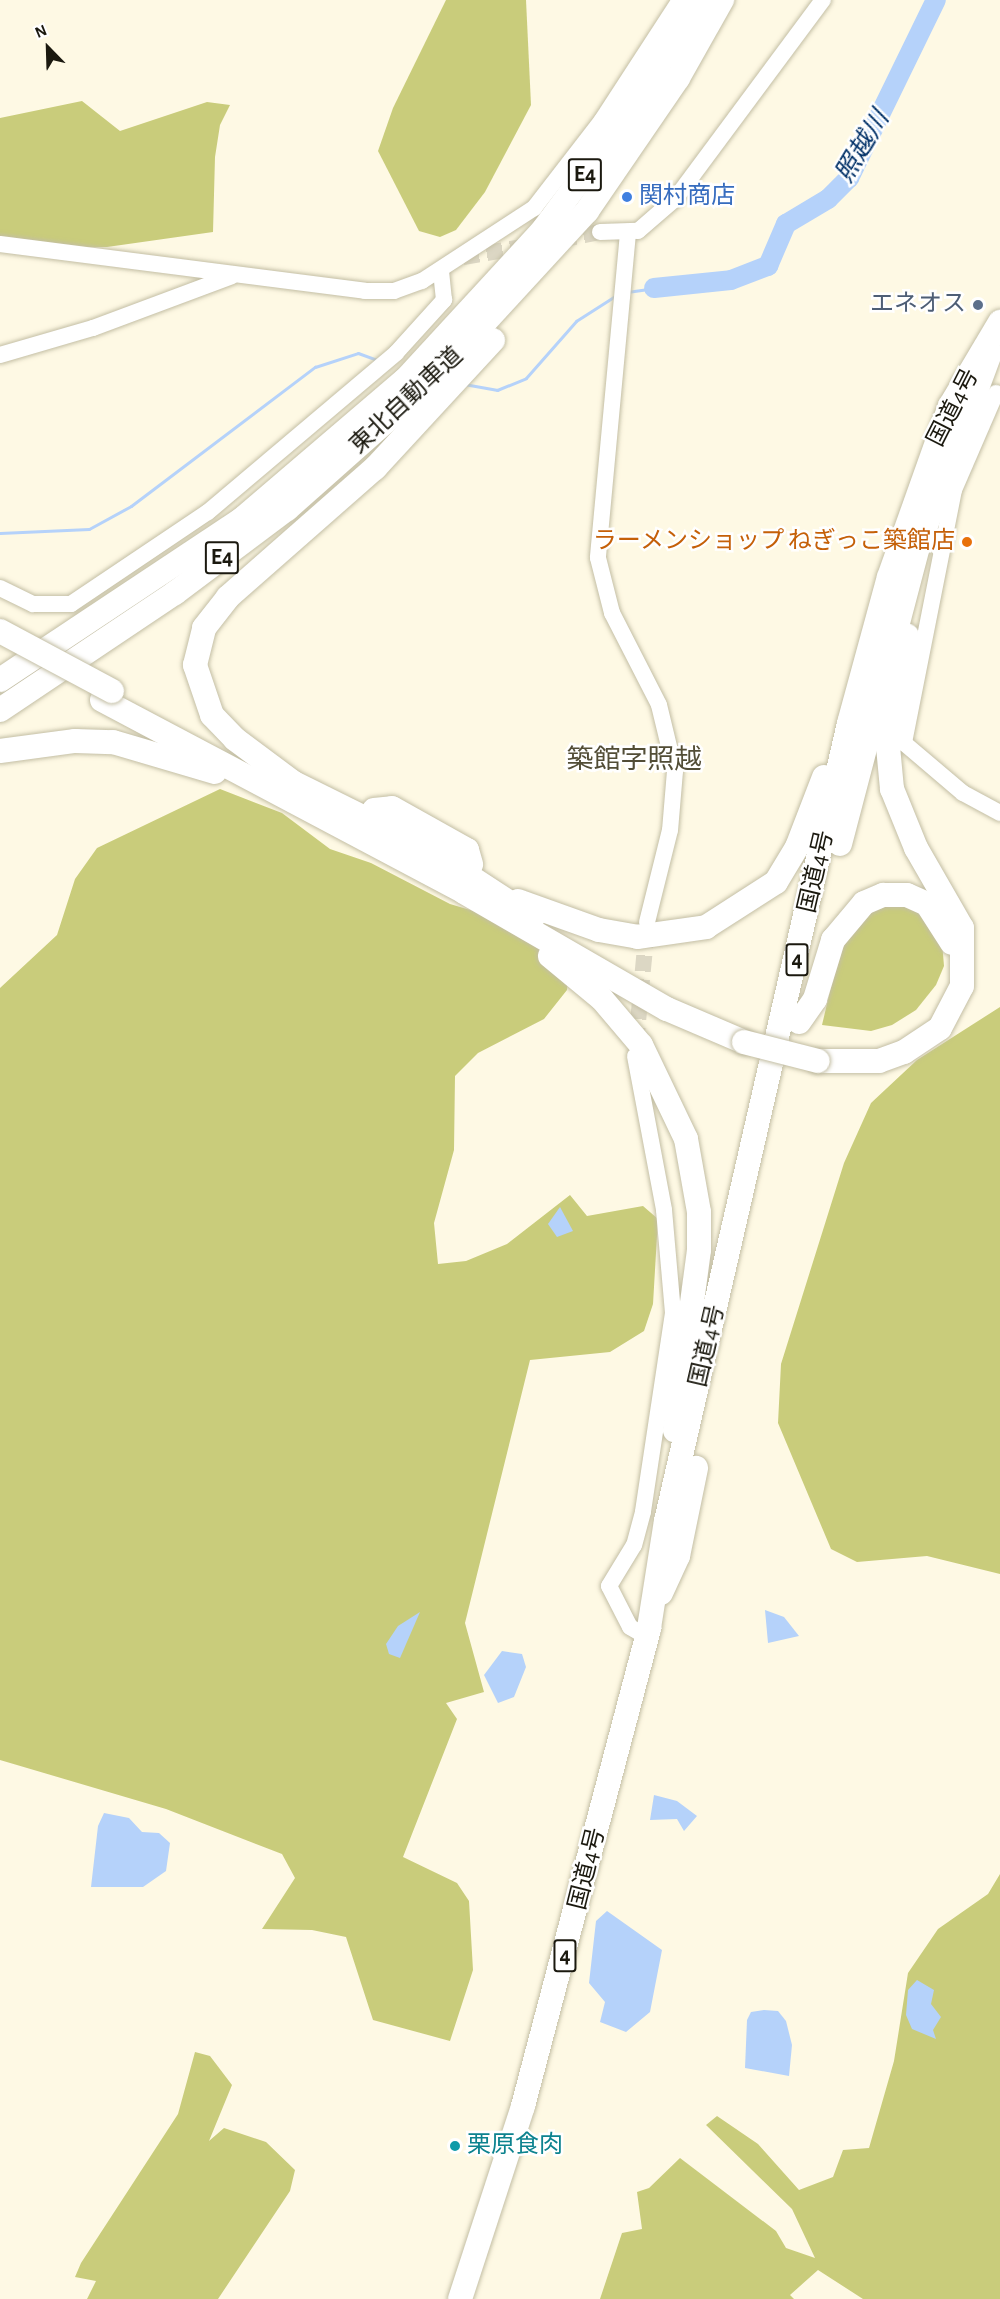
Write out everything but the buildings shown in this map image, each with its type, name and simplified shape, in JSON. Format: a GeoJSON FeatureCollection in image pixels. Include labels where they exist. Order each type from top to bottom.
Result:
{"type":"FeatureCollection","features":[{"type":"Feature","properties":{"kind":"highway","name":"東北自動車道"},"geometry":{"type":"LineString","coordinates":[[0,680],[242,519],[405,380],[469,341],[595,163],[698,0]]}},
{"type":"Feature","properties":{"kind":"highway","name":"E4"},"geometry":{"type":"LineString","coordinates":[[469,341],[531,297],[635,144],[722,0]]}},
{"type":"Feature","properties":{"kind":"highway","name":"国道4号"},"geometry":{"type":"LineString","coordinates":[[653,1608],[678,1556],[868,725],[918,547],[946,465],[982,384],[998,326]]}},
{"type":"Feature","properties":{"kind":"highway"},"geometry":{"type":"LineString","coordinates":[[297,795],[212,715],[195,665],[204,628],[228,597],[375,468],[436,390],[469,341]]}},
{"type":"Feature","properties":{"kind":"highway","name":"東北自動車道"},"geometry":{"type":"LineString","coordinates":[[0,710],[175,593],[287,509],[436,390]]}},
{"type":"Feature","properties":{"kind":"highway","name":"国道4号"},"geometry":{"type":"LineString","coordinates":[[460,2299],[530,2083],[646,1637],[653,1608],[666,1521],[849,723],[906,518],[946,465]]}},
{"type":"Feature","properties":{"kind":"highway"},"geometry":{"type":"LineString","coordinates":[[0,645],[107,695],[297,795],[372,846],[598,930],[669,936],[706,927],[776,882],[818,800],[879,575],[906,518]]}},
{"type":"Feature","properties":{"kind":"highway"},"geometry":{"type":"LineString","coordinates":[[0,751],[75,741],[113,742],[349,809],[374,810],[490,891],[667,1009],[746,1035],[819,1054],[879,1061],[904,1052],[940,1028],[962,986],[962,928],[916,848],[892,789],[888,747],[918,547]]}},
{"type":"Feature","properties":{"kind":"highway"},"geometry":{"type":"LineString","coordinates":[[0,631],[107,695]]}},
{"type":"Feature","properties":{"kind":"highway"},"geometry":{"type":"LineString","coordinates":[[349,809],[490,891],[619,1016],[658,1071],[686,1139],[696,1185],[699,1250],[666,1521]]}},
{"type":"Feature","properties":{"kind":"highway"},"geometry":{"type":"LineString","coordinates":[[799,1022],[815,999],[833,940],[864,903],[883,895],[907,895],[941,918],[953,950],[952,972],[938,1010],[921,1027],[889,1045],[819,1054]]}},
{"type":"Feature","properties":{"kind":"street"},"geometry":{"type":"LineString","coordinates":[[0,244],[233,276],[394,291],[441,270],[534,208],[602,120],[680,0]]}},
{"type":"Feature","properties":{"kind":"street"},"geometry":{"type":"LineString","coordinates":[[600,232],[628,233],[675,200],[823,0]]}},
{"type":"Feature","properties":{"kind":"street"},"geometry":{"type":"LineString","coordinates":[[628,233],[625,306],[613,359],[598,558],[612,613],[658,705],[675,771],[675,801],[647,922]]}},
{"type":"Feature","properties":{"kind":"street"},"geometry":{"type":"LineString","coordinates":[[0,588],[33,604],[71,604],[208,512],[376,373],[396,353],[444,300],[441,270]]}},
{"type":"Feature","properties":{"kind":"street"},"geometry":{"type":"LineString","coordinates":[[0,355],[93,328],[233,276]]}},
{"type":"Feature","properties":{"kind":"street"},"geometry":{"type":"LineString","coordinates":[[996,393],[946,465],[940,547],[904,743],[963,793],[1000,813]]}},
{"type":"Feature","properties":{"kind":"street"},"geometry":{"type":"LineString","coordinates":[[635,1056],[664,1210],[674,1313],[643,1512],[634,1545],[609,1586],[630,1628],[646,1637]]}},
{"type":"Feature","properties":{"kind":"green space"},"geometry":{"type":"Polygon","coordinates":[[[446,0],[526,0],[531,105],[485,192],[456,230],[440,237],[419,231],[378,151],[393,108],[446,0]]]}},
{"type":"Feature","properties":{"kind":"green space"},"geometry":{"type":"Polygon","coordinates":[[[82,101],[120,131],[207,102],[230,105],[220,125],[215,157],[213,232],[107,247],[0,248],[0,118],[82,101]]]}},
{"type":"Feature","properties":{"kind":"green space"},"geometry":{"type":"Polygon","coordinates":[[[220,789],[282,813],[330,849],[371,863],[450,904],[535,929],[569,963],[567,990],[544,1019],[478,1053],[455,1076],[454,1150],[434,1223],[438,1264],[466,1261],[507,1244],[570,1195],[587,1216],[643,1206],[658,1219],[653,1304],[644,1331],[610,1352],[530,1360],[465,1623],[484,1692],[446,1703],[457,1719],[403,1857],[457,1883],[469,1901],[473,1970],[450,2041],[373,2020],[346,1937],[312,1930],[262,1929],[295,1878],[282,1854],[166,1809],[0,1760],[0,988],[57,935],[75,879],[97,848],[220,789]]]}},
{"type":"Feature","properties":{"kind":"green space"},"geometry":{"type":"Polygon","coordinates":[[[884,903],[921,909],[942,942],[944,966],[936,985],[916,1010],[892,1025],[871,1031],[822,1025],[844,932],[884,903]]]}},
{"type":"Feature","properties":{"kind":"green space"},"geometry":{"type":"Polygon","coordinates":[[[1000,1007],[1000,1574],[927,1556],[857,1562],[831,1549],[778,1423],[781,1364],[844,1163],[871,1103],[917,1060],[1000,1007]]]}},
{"type":"Feature","properties":{"kind":"green space"},"geometry":{"type":"Polygon","coordinates":[[[1000,1874],[1000,2299],[863,2299],[818,2270],[790,2295],[794,2299],[600,2299],[622,2233],[642,2229],[637,2192],[649,2188],[680,2158],[776,2231],[786,2248],[815,2258],[792,2209],[706,2125],[717,2116],[758,2144],[799,2190],[833,2177],[843,2150],[869,2148],[894,2061],[908,1973],[938,1929],[988,1894],[1000,1874]]]}},
{"type":"Feature","properties":{"kind":"green space"},"geometry":{"type":"Polygon","coordinates":[[[195,2052],[210,2056],[232,2085],[209,2141],[224,2128],[266,2142],[295,2170],[290,2191],[218,2299],[87,2299],[96,2281],[75,2277],[81,2263],[178,2114],[195,2052]]]}},
{"type":"Feature","properties":{"kind":"water"},"geometry":{"type":"Polygon","coordinates":[[[560,1207],[573,1231],[557,1237],[548,1224],[560,1207]]]}},
{"type":"Feature","properties":{"kind":"water"},"geometry":{"type":"Polygon","coordinates":[[[765,1610],[784,1617],[799,1636],[768,1643],[765,1610]]]}},
{"type":"Feature","properties":{"kind":"water"},"geometry":{"type":"Polygon","coordinates":[[[420,1612],[400,1658],[389,1654],[386,1644],[398,1626],[420,1612]]]}},
{"type":"Feature","properties":{"kind":"water"},"geometry":{"type":"Polygon","coordinates":[[[502,1651],[522,1654],[526,1667],[514,1697],[498,1703],[484,1675],[502,1651]]]}},
{"type":"Feature","properties":{"kind":"water"},"geometry":{"type":"Polygon","coordinates":[[[654,1795],[677,1801],[697,1816],[684,1831],[677,1819],[650,1820],[654,1795]]]}},
{"type":"Feature","properties":{"kind":"water"},"geometry":{"type":"Polygon","coordinates":[[[104,1813],[129,1818],[142,1832],[159,1833],[170,1843],[166,1871],[143,1887],[91,1887],[98,1826],[104,1813]]]}},
{"type":"Feature","properties":{"kind":"water"},"geometry":{"type":"Polygon","coordinates":[[[607,1911],[662,1950],[650,2012],[626,2032],[600,2022],[605,2002],[589,1983],[596,1921],[607,1911]]]}},
{"type":"Feature","properties":{"kind":"water"},"geometry":{"type":"Polygon","coordinates":[[[917,1980],[934,1990],[931,2004],[941,2017],[933,2030],[936,2039],[912,2029],[906,2015],[908,1990],[917,1980]]]}},
{"type":"Feature","properties":{"kind":"water"},"geometry":{"type":"Polygon","coordinates":[[[778,2011],[786,2021],[792,2045],[789,2076],[745,2068],[747,2020],[751,2012],[778,2011]]]}},
{"type":"Feature","properties":{"kind":"waterway","name":"照越川"},"geometry":{"type":"LineString","coordinates":[[654,288],[731,280],[768,266],[786,224],[828,199],[849,178],[936,0]]}},
{"type":"Feature","properties":{"kind":"waterway"},"geometry":{"type":"LineString","coordinates":[[627,292],[654,288]]}},
{"type":"Feature","properties":{"kind":"waterway"},"geometry":{"type":"LineString","coordinates":[[464,384],[497,390],[526,378],[576,321],[615,296]]}},
{"type":"Feature","properties":{"kind":"waterway"},"geometry":{"type":"LineString","coordinates":[[0,533],[89,529],[131,506],[315,367],[358,353],[377,360]]}},
{"type":"Feature","properties":{"kind":"tunnel"},"geometry":{"type":"LineString","coordinates":[[560,240],[600,232]]}},
{"type":"Feature","properties":{"kind":"tunnel"},"geometry":{"type":"LineString","coordinates":[[463,257],[529,246]]}},
{"type":"Feature","properties":{"kind":"tunnel"},"geometry":{"type":"LineString","coordinates":[[636,1043],[647,926]]}},
{"type":"Feature","properties":{"kind":"place","name":"関村商店"},"geometry":{"type":"Point","coordinates":[627,197]}},
{"type":"Feature","properties":{"kind":"place","name":"エネオス"},"geometry":{"type":"Point","coordinates":[978,305]}},
{"type":"Feature","properties":{"kind":"place","name":"ラーメンショップ ねぎっこ築館店"},"geometry":{"type":"Point","coordinates":[967,542]}},
{"type":"Feature","properties":{"kind":"place","name":"栗原食肉"},"geometry":{"type":"Point","coordinates":[455,2146]}},
{"type":"Feature","properties":{"kind":"district","name":"築館字照越"},"geometry":{"type":"Point","coordinates":[634,760]}}]}
